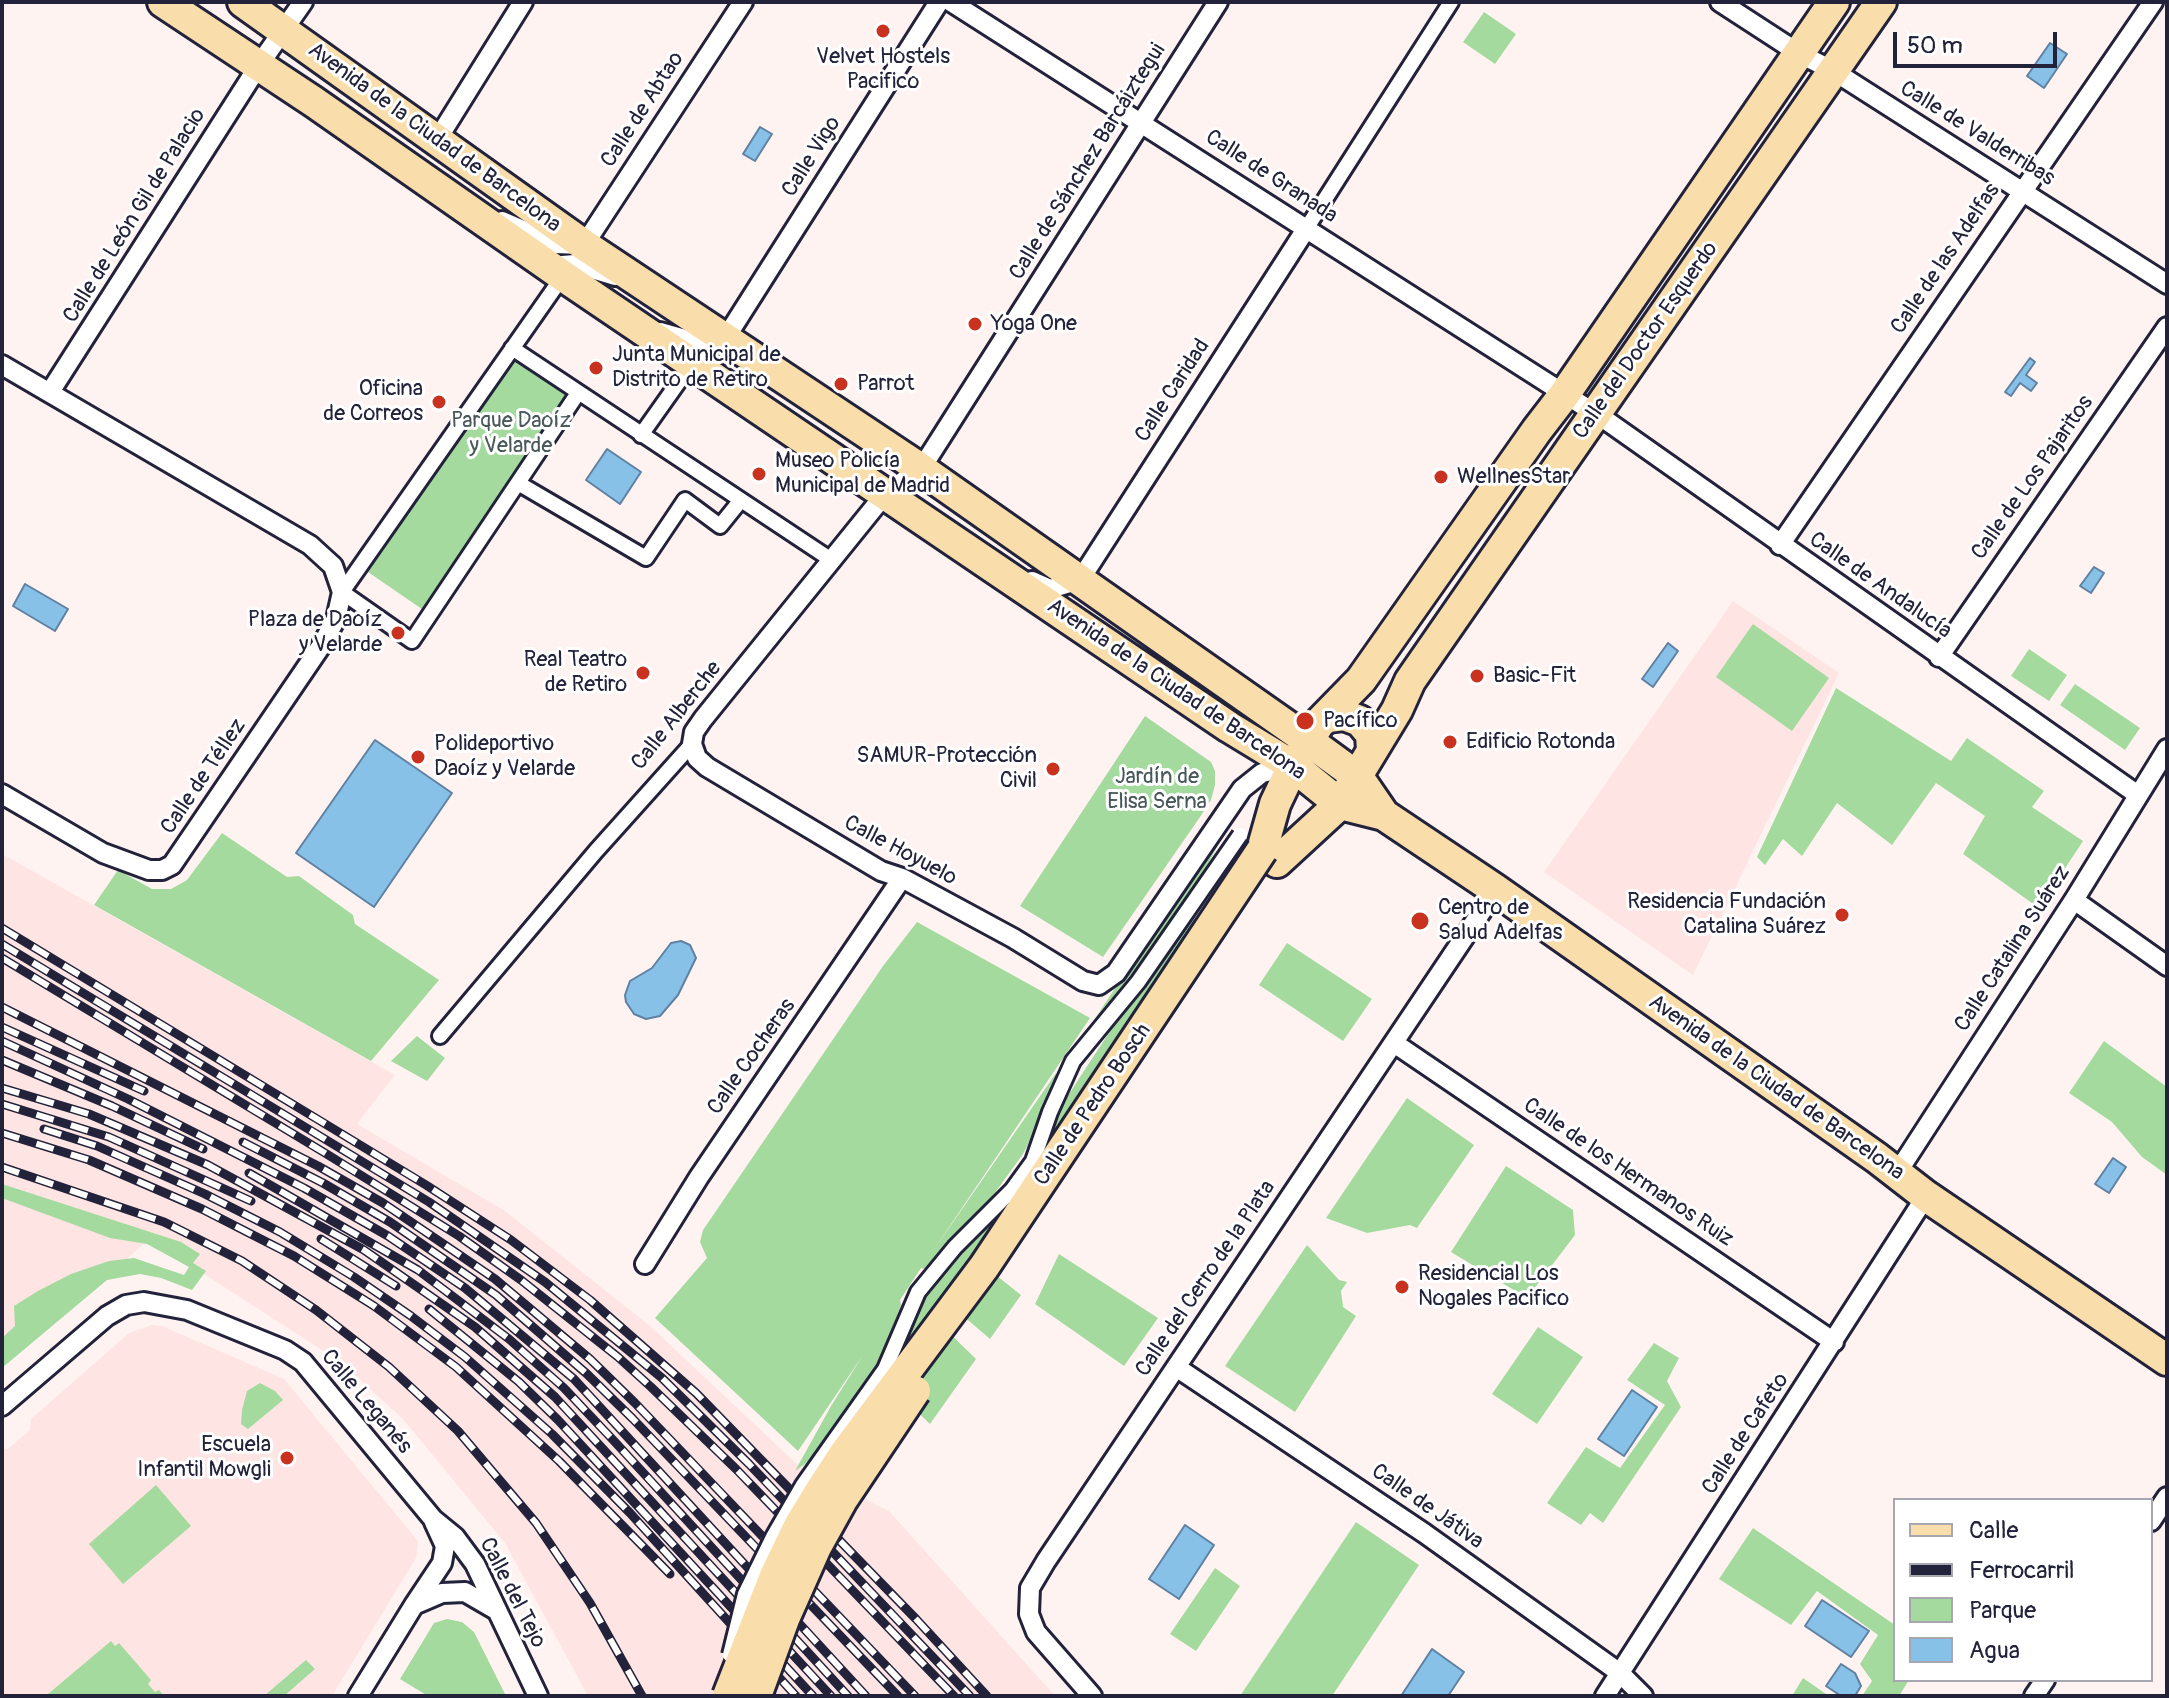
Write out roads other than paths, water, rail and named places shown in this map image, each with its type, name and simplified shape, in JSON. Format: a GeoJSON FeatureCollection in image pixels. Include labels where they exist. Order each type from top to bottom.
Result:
{"type":"FeatureCollection","features":[{"type":"Feature","properties":{"kind":"main road","name":"Avenida de la Ciudad de Barcelona"},"geometry":{"type":"LineString","coordinates":[[163,2],[1238,733],[1308,743],[1365,764],[1374,797],[1384,815],[1496,890],[1926,1196],[2167,1360]]}},
{"type":"Feature","properties":{"kind":"main road","name":"Avenida de la Ciudad de Barcelona"},"geometry":{"type":"LineString","coordinates":[[243,2],[584,245],[921,469],[1308,743],[1330,815],[1384,815]]}},
{"type":"Feature","properties":{"kind":"main road","name":"Calle del Doctor Esquerdo"},"geometry":{"type":"LineString","coordinates":[[1308,743],[1361,680],[1564,395],[1834,2]]}},
{"type":"Feature","properties":{"kind":"main road","name":"Calle del Doctor Esquerdo"},"geometry":{"type":"LineString","coordinates":[[1330,815],[1365,764],[1410,681],[1881,2]]}},
{"type":"Feature","properties":{"kind":"main road"},"geometry":{"type":"LineString","coordinates":[[1308,743],[1336,715],[1344,715],[1360,721],[1371,734],[1365,764]]}},
{"type":"Feature","properties":{"kind":"main road","name":"Calle de Pedro Bosch"},"geometry":{"type":"LineString","coordinates":[[756,1696],[784,1619],[816,1547],[842,1500],[1260,849],[1275,804],[1308,743]]}},
{"type":"Feature","properties":{"kind":"main road"},"geometry":{"type":"LineString","coordinates":[[1275,804],[1279,819],[1291,830],[1307,832],[1330,815]]}},
{"type":"Feature","properties":{"kind":"main road","name":"Calle de Pedro Bosch"},"geometry":{"type":"LineString","coordinates":[[728,1696],[775,1576],[799,1526],[845,1453],[984,1267],[1260,849],[1330,815]]}},
{"type":"Feature","properties":{"kind":"street"},"geometry":{"type":"LineString","coordinates":[[285,30],[303,2]]}},
{"type":"Feature","properties":{"kind":"street"},"geometry":{"type":"LineString","coordinates":[[437,140],[523,2]]}},
{"type":"Feature","properties":{"kind":"street","name":"Calle de Abtao"},"geometry":{"type":"LineString","coordinates":[[584,245],[743,2]]}},
{"type":"Feature","properties":{"kind":"street","name":"Calle Vigo"},"geometry":{"type":"LineString","coordinates":[[725,339],[939,2]]}},
{"type":"Feature","properties":{"kind":"street","name":"Calle de Granada"},"geometry":{"type":"LineString","coordinates":[[951,2],[1595,414]]}},
{"type":"Feature","properties":{"kind":"street","name":"Calle de Sánchez Barcáiztegui"},"geometry":{"type":"LineString","coordinates":[[921,469],[1218,2]]}},
{"type":"Feature","properties":{"kind":"street"},"geometry":{"type":"LineString","coordinates":[[1306,229],[1451,2]]}},
{"type":"Feature","properties":{"kind":"street","name":"Calle de Valderribas"},"geometry":{"type":"LineString","coordinates":[[1720,2],[2167,284]]}},
{"type":"Feature","properties":{"kind":"street","name":"Calle de las Adelfas"},"geometry":{"type":"LineString","coordinates":[[1780,545],[2153,2]]}},
{"type":"Feature","properties":{"kind":"street","name":"Avenida de la Ciudad de Barcelona"},"geometry":{"type":"LineString","coordinates":[[259,65],[285,30]]}},
{"type":"Feature","properties":{"kind":"street","name":"Calle de León Gil de Palacio"},"geometry":{"type":"LineString","coordinates":[[50,392],[259,65]]}},
{"type":"Feature","properties":{"kind":"street","name":"Avenida de la Ciudad de Barcelona"},"geometry":{"type":"LineString","coordinates":[[457,202],[555,244],[584,245]]}},
{"type":"Feature","properties":{"kind":"street","name":"Calle Caridad"},"geometry":{"type":"LineString","coordinates":[[1080,580],[1306,229]]}},
{"type":"Feature","properties":{"kind":"street","name":"Avenida de la Ciudad de Barcelona"},"geometry":{"type":"LineString","coordinates":[[556,271],[575,264],[644,285]]}},
{"type":"Feature","properties":{"kind":"street","name":"Calle de Téllez"},"geometry":{"type":"LineString","coordinates":[[2,794],[103,853],[149,870],[162,870],[172,865],[321,646],[336,619],[342,592],[512,348],[556,271]]}},
{"type":"Feature","properties":{"kind":"street","name":"Avenida de la Ciudad de Barcelona"},"geometry":{"type":"LineString","coordinates":[[638,327],[695,342],[725,339]]}},
{"type":"Feature","properties":{"kind":"street","name":"Calle de Los Pajaritos"},"geometry":{"type":"LineString","coordinates":[[1939,657],[2167,327]]}},
{"type":"Feature","properties":{"kind":"street"},"geometry":{"type":"LineString","coordinates":[[512,348],[833,561]]}},
{"type":"Feature","properties":{"kind":"street"},"geometry":{"type":"LineString","coordinates":[[641,435],[692,363]]}},
{"type":"Feature","properties":{"kind":"street"},"geometry":{"type":"LineString","coordinates":[[2,365],[310,545],[333,566],[342,592],[412,641],[578,393]]}},
{"type":"Feature","properties":{"kind":"street","name":"Calle de Andalucía"},"geometry":{"type":"LineString","coordinates":[[1595,414],[2138,795]]}},
{"type":"Feature","properties":{"kind":"street"},"geometry":{"type":"LineString","coordinates":[[885,494],[921,469]]}},
{"type":"Feature","properties":{"kind":"street"},"geometry":{"type":"LineString","coordinates":[[518,483],[646,558],[685,500],[720,526],[741,500]]}},
{"type":"Feature","properties":{"kind":"street","name":"Calle Alberche"},"geometry":{"type":"LineString","coordinates":[[440,1036],[596,851],[692,744],[694,732],[703,719],[885,494]]}},
{"type":"Feature","properties":{"kind":"street","name":"Avenida de la Ciudad de Barcelona"},"geometry":{"type":"LineString","coordinates":[[973,553],[1050,589],[1080,580]]}},
{"type":"Feature","properties":{"kind":"street","name":"Calle Hoyuelo"},"geometry":{"type":"LineString","coordinates":[[692,744],[697,758],[707,767],[881,871],[902,878],[1013,938],[1083,981],[1099,985],[1116,973],[1242,789],[1308,743]]}},
{"type":"Feature","properties":{"kind":"street","name":"Calle Catalina Suárez"},"geometry":{"type":"LineString","coordinates":[[1897,1173],[2074,900],[2167,749]]}},
{"type":"Feature","properties":{"kind":"street","name":"Calle de Pedro Bosch"},"geometry":{"type":"LineString","coordinates":[[715,1696],[731,1652],[745,1594],[773,1537],[803,1485],[885,1369],[918,1292],[955,1247],[1012,1190],[1033,1161],[1050,1112],[1073,1061],[1138,982],[1260,849]]}},
{"type":"Feature","properties":{"kind":"street","name":"Calle Cocheras"},"geometry":{"type":"LineString","coordinates":[[645,1264],[699,1177],[902,878]]}},
{"type":"Feature","properties":{"kind":"street","name":"Calle del Cerro de la Plata"},"geometry":{"type":"LineString","coordinates":[[1092,1696],[1036,1632],[1029,1614],[1030,1588],[1496,890]]}},
{"type":"Feature","properties":{"kind":"street"},"geometry":{"type":"LineString","coordinates":[[2074,900],[2167,966]]}},
{"type":"Feature","properties":{"kind":"street","name":"Calle de los Hermanos Ruiz"},"geometry":{"type":"LineString","coordinates":[[1394,1043],[1834,1342]]}},
{"type":"Feature","properties":{"kind":"street","name":"Calle de Cafeto"},"geometry":{"type":"LineString","coordinates":[[1605,1696],[1926,1196]]}},
{"type":"Feature","properties":{"kind":"street","name":"Calle Leganés"},"geometry":{"type":"LineString","coordinates":[[2,1406],[115,1310],[144,1302],[187,1310],[285,1350],[303,1362],[433,1519]]}},
{"type":"Feature","properties":{"kind":"street","name":"Calle de Játiva"},"geometry":{"type":"LineString","coordinates":[[1176,1367],[1424,1533],[1620,1673],[1643,1696]]}},
{"type":"Feature","properties":{"kind":"street"},"geometry":{"type":"LineString","coordinates":[[2153,1518],[2167,1497]]}},
{"type":"Feature","properties":{"kind":"street"},"geometry":{"type":"LineString","coordinates":[[358,1696],[442,1563],[445,1546],[433,1519]]}},
{"type":"Feature","properties":{"kind":"street","name":"Calle del Tejo"},"geometry":{"type":"LineString","coordinates":[[433,1519],[455,1537],[475,1564],[538,1696]]}},
{"type":"Feature","properties":{"kind":"street"},"geometry":{"type":"LineString","coordinates":[[414,1605],[442,1593],[465,1592],[498,1611]]}},
{"type":"Feature","properties":{"kind":"water"},"geometry":{"type":"Polygon","coordinates":[[[2050,43],[2067,54],[2044,88],[2027,76],[2050,43]]]}},
{"type":"Feature","properties":{"kind":"water"},"geometry":{"type":"Polygon","coordinates":[[[760,127],[772,134],[755,161],[743,154],[760,127]]]}},
{"type":"Feature","properties":{"kind":"water"},"geometry":{"type":"Polygon","coordinates":[[[2030,358],[2035,362],[2026,375],[2037,383],[2031,391],[2020,383],[2011,396],[2005,392],[2030,358]]]}},
{"type":"Feature","properties":{"kind":"water"},"geometry":{"type":"Polygon","coordinates":[[[607,449],[641,472],[620,504],[586,480],[607,449]]]}},
{"type":"Feature","properties":{"kind":"water"},"geometry":{"type":"Polygon","coordinates":[[[2094,567],[2104,573],[2091,593],[2080,586],[2094,567]]]}},
{"type":"Feature","properties":{"kind":"water"},"geometry":{"type":"Polygon","coordinates":[[[25,584],[68,609],[55,631],[13,606],[25,584]]]}},
{"type":"Feature","properties":{"kind":"water"},"geometry":{"type":"Polygon","coordinates":[[[1668,643],[1678,651],[1653,687],[1642,679],[1668,643]]]}},
{"type":"Feature","properties":{"kind":"water"},"geometry":{"type":"Polygon","coordinates":[[[375,740],[452,793],[374,907],[296,853],[375,740]]]}},
{"type":"Feature","properties":{"kind":"water"},"geometry":{"type":"Polygon","coordinates":[[[681,941],[690,945],[696,958],[678,995],[660,1016],[646,1019],[634,1014],[625,995],[630,981],[652,968],[671,943],[681,941]]]}},
{"type":"Feature","properties":{"kind":"water"},"geometry":{"type":"Polygon","coordinates":[[[2113,1158],[2126,1167],[2109,1193],[2095,1184],[2113,1158]]]}},
{"type":"Feature","properties":{"kind":"water"},"geometry":{"type":"Polygon","coordinates":[[[1632,1390],[1657,1407],[1624,1456],[1598,1439],[1632,1390]]]}},
{"type":"Feature","properties":{"kind":"water"},"geometry":{"type":"Polygon","coordinates":[[[1185,1525],[1214,1545],[1179,1599],[1149,1579],[1185,1525]]]}},
{"type":"Feature","properties":{"kind":"water"},"geometry":{"type":"Polygon","coordinates":[[[1822,1600],[1869,1631],[1851,1657],[1805,1626],[1822,1600]]]}},
{"type":"Feature","properties":{"kind":"water"},"geometry":{"type":"Polygon","coordinates":[[[1432,1649],[1464,1672],[1448,1696],[1401,1696],[1432,1649]]]}},
{"type":"Feature","properties":{"kind":"water"},"geometry":{"type":"Polygon","coordinates":[[[1841,1664],[1855,1673],[1861,1686],[1855,1696],[1841,1696],[1826,1686],[1841,1664]]]}},
{"type":"Feature","properties":{"kind":"railway"},"geometry":{"type":"LineString","coordinates":[[2,928],[426,1185],[511,1240],[590,1300],[696,1393],[987,1696]]}},
{"type":"Feature","properties":{"kind":"railway"},"geometry":{"type":"LineString","coordinates":[[2,944],[429,1202],[545,1282],[662,1378],[749,1464],[970,1696]]}},
{"type":"Feature","properties":{"kind":"railway"},"geometry":{"type":"LineString","coordinates":[[2,958],[459,1236],[521,1280],[651,1387],[736,1469],[954,1696]]}},
{"type":"Feature","properties":{"kind":"railway"},"geometry":{"type":"LineString","coordinates":[[2,1007],[318,1166],[383,1203],[495,1279],[590,1359],[635,1403],[915,1696]]}},
{"type":"Feature","properties":{"kind":"railway"},"geometry":{"type":"LineString","coordinates":[[2,1027],[144,1091]]}},
{"type":"Feature","properties":{"kind":"railway"},"geometry":{"type":"LineString","coordinates":[[2,1041],[128,1099],[304,1188],[388,1236],[465,1288],[574,1379],[866,1696]]}},
{"type":"Feature","properties":{"kind":"railway"},"geometry":{"type":"LineString","coordinates":[[2,1060],[112,1106],[203,1149]]}},
{"type":"Feature","properties":{"kind":"railway"},"geometry":{"type":"LineString","coordinates":[[2,1088],[89,1114],[208,1165],[364,1250],[475,1327],[555,1397],[831,1696]]}},
{"type":"Feature","properties":{"kind":"railway"},"geometry":{"type":"LineString","coordinates":[[2,1104],[109,1137],[251,1201]]}},
{"type":"Feature","properties":{"kind":"railway"},"geometry":{"type":"LineString","coordinates":[[44,1129],[97,1146],[205,1194],[280,1232],[411,1316],[465,1357],[552,1434],[630,1513],[796,1696]]}},
{"type":"Feature","properties":{"kind":"railway"},"geometry":{"type":"LineString","coordinates":[[2,1133],[89,1160],[202,1209],[294,1256],[374,1306],[456,1367],[559,1461],[670,1574]]}},
{"type":"Feature","properties":{"kind":"railway"},"geometry":{"type":"LineString","coordinates":[[243,1142],[390,1222],[496,1295],[587,1374],[633,1419],[898,1696]]}},
{"type":"Feature","properties":{"kind":"railway"},"geometry":{"type":"LineString","coordinates":[[2,1167],[164,1222],[242,1261],[316,1310],[389,1367],[458,1431],[536,1523],[590,1603],[642,1696]]}},
{"type":"Feature","properties":{"kind":"railway"},"geometry":{"type":"LineString","coordinates":[[249,1173],[418,1270],[509,1339],[564,1388],[848,1696]]}},
{"type":"Feature","properties":{"kind":"railway"},"geometry":{"type":"LineString","coordinates":[[321,1239],[396,1286]]}},
{"type":"Feature","properties":{"kind":"railway"},"geometry":{"type":"LineString","coordinates":[[429,1309],[519,1382],[558,1420],[813,1696]]}},
{"type":"Feature","properties":{"kind":"place","name":"Velvet Hostels Pacifico"},"geometry":{"type":"Point","coordinates":[883,31]}},
{"type":"Feature","properties":{"kind":"place","name":"Yoga One"},"geometry":{"type":"Point","coordinates":[975,324]}},
{"type":"Feature","properties":{"kind":"place","name":"Junta Municipal de Distrito de Retiro"},"geometry":{"type":"Point","coordinates":[596,368]}},
{"type":"Feature","properties":{"kind":"place","name":"Parrot"},"geometry":{"type":"Point","coordinates":[841,384]}},
{"type":"Feature","properties":{"kind":"place","name":"Oficina de Correos"},"geometry":{"type":"Point","coordinates":[439,402]}},
{"type":"Feature","properties":{"kind":"place","name":"Museo Policía Municipal de Madrid"},"geometry":{"type":"Point","coordinates":[759,474]}},
{"type":"Feature","properties":{"kind":"place","name":"WellnesStar"},"geometry":{"type":"Point","coordinates":[1441,477]}},
{"type":"Feature","properties":{"kind":"place","name":"Plaza de Daoíz y Velarde"},"geometry":{"type":"Point","coordinates":[398,633]}},
{"type":"Feature","properties":{"kind":"place","name":"Real Teatro de Retiro"},"geometry":{"type":"Point","coordinates":[643,673]}},
{"type":"Feature","properties":{"kind":"place","name":"Basic-Fit"},"geometry":{"type":"Point","coordinates":[1477,676]}},
{"type":"Feature","properties":{"kind":"place","name":"Pacífico"},"geometry":{"type":"Point","coordinates":[1305,721]}},
{"type":"Feature","properties":{"kind":"place","name":"Edificio Rotonda"},"geometry":{"type":"Point","coordinates":[1450,742]}},
{"type":"Feature","properties":{"kind":"place","name":"Polideportivo Daoíz y Velarde"},"geometry":{"type":"Point","coordinates":[418,757]}},
{"type":"Feature","properties":{"kind":"place","name":"SAMUR-Protección Civil"},"geometry":{"type":"Point","coordinates":[1053,769]}},
{"type":"Feature","properties":{"kind":"place","name":"Residencia Fundación Catalina Suárez"},"geometry":{"type":"Point","coordinates":[1842,915]}},
{"type":"Feature","properties":{"kind":"place","name":"Centro de Salud Adelfas"},"geometry":{"type":"Point","coordinates":[1420,921]}},
{"type":"Feature","properties":{"kind":"place","name":"Residencial Los Nogales Pacifico"},"geometry":{"type":"Point","coordinates":[1402,1287]}},
{"type":"Feature","properties":{"kind":"place","name":"Escuela Infantil Mowgli"},"geometry":{"type":"Point","coordinates":[287,1458]}},
{"type":"Feature","properties":{"kind":"park label","name":"Parque Daoíz y Velarde"},"geometry":{"type":"Point","coordinates":[511,434]}},
{"type":"Feature","properties":{"kind":"park label","name":"Jardín de Elisa Serna"},"geometry":{"type":"Point","coordinates":[1157,790]}}]}
